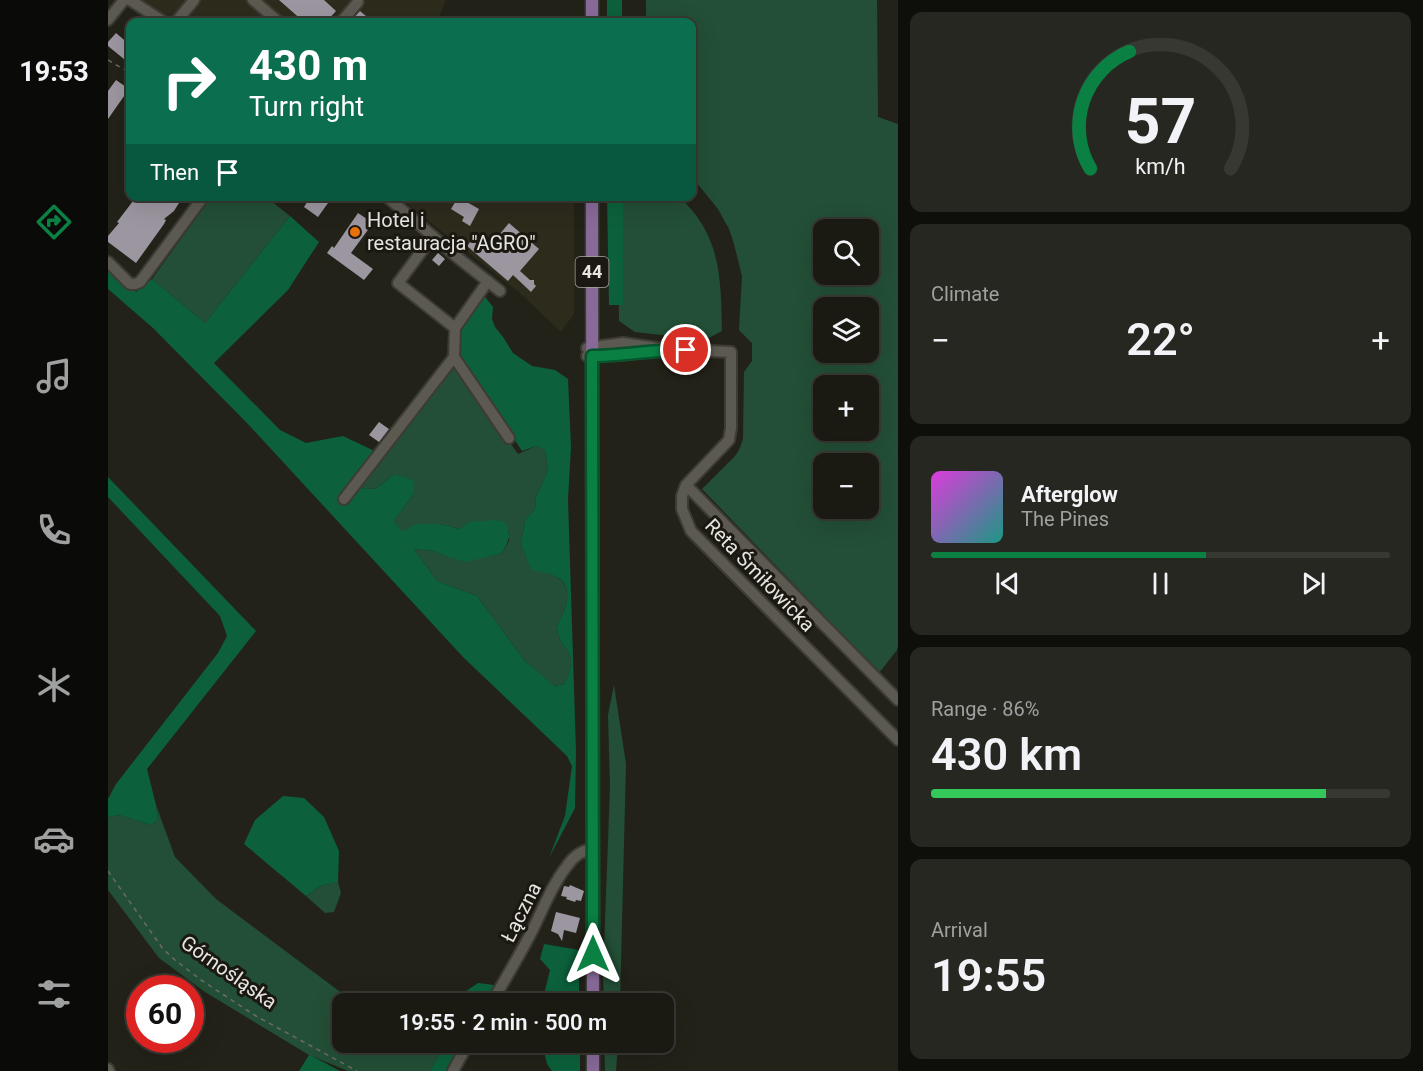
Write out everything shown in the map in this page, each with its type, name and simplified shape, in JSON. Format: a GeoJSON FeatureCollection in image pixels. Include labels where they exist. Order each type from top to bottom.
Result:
{"type":"FeatureCollection","features":[{"type":"Feature","properties":{"kind":"main road"},"geometry":{"type":"LineString","coordinates":[[592,0],[592,18]]}},
{"type":"Feature","properties":{"kind":"main road","name":"44"},"geometry":{"type":"LineString","coordinates":[[592,201],[590,352],[593,993]]}},
{"type":"Feature","properties":{"kind":"main road"},"geometry":{"type":"LineString","coordinates":[[593,1053],[593,1071]]}},
{"type":"Feature","properties":{"kind":"street"},"geometry":{"type":"LineString","coordinates":[[108,20],[124,0]]}},
{"type":"Feature","properties":{"kind":"street"},"geometry":{"type":"LineString","coordinates":[[130,0],[158,18]]}},
{"type":"Feature","properties":{"kind":"street"},"geometry":{"type":"LineString","coordinates":[[179,18],[194,0]]}},
{"type":"Feature","properties":{"kind":"street"},"geometry":{"type":"LineString","coordinates":[[253,0],[274,18]]}},
{"type":"Feature","properties":{"kind":"street"},"geometry":{"type":"LineString","coordinates":[[344,18],[358,2]]}},
{"type":"Feature","properties":{"kind":"street"},"geometry":{"type":"LineString","coordinates":[[108,262],[130,284],[140,282],[200,201]]}},
{"type":"Feature","properties":{"kind":"street"},"geometry":{"type":"LineString","coordinates":[[392,201],[500,291]]}},
{"type":"Feature","properties":{"kind":"street"},"geometry":{"type":"LineString","coordinates":[[433,236],[398,283],[455,328]]}},
{"type":"Feature","properties":{"kind":"street"},"geometry":{"type":"LineString","coordinates":[[344,499],[454,357],[455,328],[488,281]]}},
{"type":"Feature","properties":{"kind":"street"},"geometry":{"type":"LineString","coordinates":[[590,352],[623,343],[664,349],[731,352],[729,440],[686,485]]}},
{"type":"Feature","properties":{"kind":"street"},"geometry":{"type":"LineString","coordinates":[[454,357],[509,438]]}},
{"type":"Feature","properties":{"kind":"street","name":"Reta Śmiłowicka"},"geometry":{"type":"LineString","coordinates":[[898,700],[686,485],[682,496],[682,509],[691,531],[898,740]]}},
{"type":"Feature","properties":{"kind":"street","name":"Łączna"},"geometry":{"type":"LineString","coordinates":[[497,993],[564,870],[578,854],[593,849]]}},
{"type":"Feature","properties":{"kind":"street"},"geometry":{"type":"LineString","coordinates":[[453,1071],[463,1053]]}},
{"type":"Feature","properties":{"kind":"path"},"geometry":{"type":"LineString","coordinates":[[108,60],[126,71]]}},
{"type":"Feature","properties":{"kind":"path","name":"Górnośląska"},"geometry":{"type":"LineString","coordinates":[[108,871],[163,949],[175,960],[256,1016],[357,1071]]}},
{"type":"Feature","properties":{"kind":"shaded area"},"geometry":{"type":"Polygon","coordinates":[[[130,0],[446,0],[439,18],[147,18],[127,4],[130,0]]]}},
{"type":"Feature","properties":{"kind":"shaded area"},"geometry":{"type":"Polygon","coordinates":[[[403,201],[569,201],[574,204],[574,314],[561,332],[521,294],[403,201]]]}},
{"type":"Feature","properties":{"kind":"green space"},"geometry":{"type":"Polygon","coordinates":[[[607,0],[622,0],[622,18],[607,18],[607,0]]]}},
{"type":"Feature","properties":{"kind":"green space"},"geometry":{"type":"Polygon","coordinates":[[[646,0],[877,0],[878,117],[898,124],[898,646],[879,673],[702,489],[739,450],[743,439],[744,372],[752,361],[752,343],[739,330],[742,276],[729,229],[718,209],[696,182],[696,18],[646,18],[646,0]]]}},
{"type":"Feature","properties":{"kind":"green space"},"geometry":{"type":"Polygon","coordinates":[[[208,201],[271,201],[290,216],[205,323],[152,279],[208,201]]]}},
{"type":"Feature","properties":{"kind":"green space"},"geometry":{"type":"Polygon","coordinates":[[[607,201],[623,201],[623,305],[609,305],[607,201]]]}},
{"type":"Feature","properties":{"kind":"green space"},"geometry":{"type":"Polygon","coordinates":[[[618,201],[684,201],[703,226],[714,251],[721,290],[722,331],[705,340],[635,332],[619,321],[618,201]]]}},
{"type":"Feature","properties":{"kind":"green space"},"geometry":{"type":"Polygon","coordinates":[[[290,216],[319,242],[288,290],[214,363],[280,430],[306,443],[343,436],[385,456],[360,488],[376,489],[394,474],[413,480],[414,493],[394,521],[402,532],[417,524],[440,524],[460,529],[469,522],[495,520],[505,522],[509,538],[502,553],[466,562],[433,551],[414,549],[437,581],[477,596],[525,661],[554,686],[564,684],[571,665],[569,653],[560,639],[557,628],[567,601],[567,592],[561,580],[549,574],[531,570],[521,544],[525,520],[535,509],[536,497],[548,470],[545,450],[536,446],[522,451],[459,355],[460,331],[479,289],[493,307],[492,319],[495,327],[513,353],[532,366],[555,370],[568,379],[571,447],[568,499],[576,751],[575,808],[549,858],[565,816],[572,766],[567,756],[463,657],[247,423],[153,328],[108,289],[108,265],[136,292],[152,279],[205,323],[290,216]]]}},
{"type":"Feature","properties":{"kind":"green space"},"geometry":{"type":"Polygon","coordinates":[[[454,364],[518,454],[536,446],[545,450],[548,470],[536,497],[535,509],[525,520],[521,544],[531,569],[556,577],[565,586],[567,592],[567,601],[557,628],[571,661],[564,684],[553,686],[525,661],[477,596],[437,581],[414,549],[433,551],[448,557],[484,557],[502,553],[509,541],[509,531],[460,529],[440,524],[402,533],[394,521],[414,493],[394,474],[376,489],[360,488],[454,364]]]}},
{"type":"Feature","properties":{"kind":"green space"},"geometry":{"type":"Polygon","coordinates":[[[108,477],[256,631],[147,769],[158,820],[151,825],[119,815],[108,817],[108,799],[116,784],[218,653],[227,636],[220,616],[108,497],[108,477]]]}},
{"type":"Feature","properties":{"kind":"green space"},"geometry":{"type":"Polygon","coordinates":[[[614,685],[626,764],[620,993],[604,993],[610,787],[608,715],[614,685]]]}},
{"type":"Feature","properties":{"kind":"green space"},"geometry":{"type":"Polygon","coordinates":[[[283,796],[304,798],[324,817],[339,851],[338,882],[320,886],[306,896],[244,844],[255,820],[283,796]]]}},
{"type":"Feature","properties":{"kind":"green space"},"geometry":{"type":"Polygon","coordinates":[[[156,805],[175,857],[216,899],[342,993],[332,993],[332,1053],[440,1053],[430,1071],[348,1071],[309,1055],[204,991],[204,975],[182,975],[159,958],[108,890],[108,817],[119,815],[151,825],[158,820],[156,805]]]}},
{"type":"Feature","properties":{"kind":"green space"},"geometry":{"type":"Polygon","coordinates":[[[338,882],[341,893],[334,912],[325,913],[306,896],[320,886],[338,882]]]}},
{"type":"Feature","properties":{"kind":"green space"},"geometry":{"type":"Polygon","coordinates":[[[544,944],[579,950],[579,993],[544,993],[550,970],[540,959],[544,944]]]}},
{"type":"Feature","properties":{"kind":"green space"},"geometry":{"type":"Polygon","coordinates":[[[478,983],[494,985],[490,993],[463,993],[478,983]]]}},
{"type":"Feature","properties":{"kind":"green space"},"geometry":{"type":"Polygon","coordinates":[[[440,1053],[456,1053],[446,1071],[430,1071],[440,1053]]]}},
{"type":"Feature","properties":{"kind":"green space"},"geometry":{"type":"Polygon","coordinates":[[[544,1053],[580,1053],[580,1071],[552,1071],[547,1064],[544,1053]]]}},
{"type":"Feature","properties":{"kind":"green space"},"geometry":{"type":"Polygon","coordinates":[[[604,1053],[617,1053],[616,1071],[605,1071],[604,1053]]]}},
{"type":"Feature","properties":{"kind":"green space"},"geometry":{"type":"Polygon","coordinates":[[[310,1055],[340,1071],[299,1071],[310,1055]]]}},
{"type":"Feature","properties":{"kind":"building"},"geometry":{"type":"Polygon","coordinates":[[[279,0],[324,0],[336,11],[330,18],[299,18],[279,0]]]}},
{"type":"Feature","properties":{"kind":"building"},"geometry":{"type":"Polygon","coordinates":[[[360,11],[368,18],[354,18],[360,11]]]}},
{"type":"Feature","properties":{"kind":"building"},"geometry":{"type":"Polygon","coordinates":[[[116,33],[126,42],[126,61],[108,46],[108,42],[116,33]]]}},
{"type":"Feature","properties":{"kind":"building"},"geometry":{"type":"Polygon","coordinates":[[[116,80],[126,87],[126,93],[108,119],[108,91],[116,80]]]}},
{"type":"Feature","properties":{"kind":"building"},"geometry":{"type":"Polygon","coordinates":[[[133,201],[176,201],[179,203],[174,211],[164,219],[166,220],[164,224],[136,263],[108,242],[108,236],[119,223],[117,222],[133,201]]]}},
{"type":"Feature","properties":{"kind":"building"},"geometry":{"type":"Polygon","coordinates":[[[308,201],[329,201],[318,217],[304,207],[308,201]]]}},
{"type":"Feature","properties":{"kind":"building"},"geometry":{"type":"Polygon","coordinates":[[[456,201],[464,203],[465,201],[479,209],[470,226],[462,221],[464,217],[451,209],[456,201]]]}},
{"type":"Feature","properties":{"kind":"building"},"geometry":{"type":"Polygon","coordinates":[[[358,213],[373,223],[351,253],[373,269],[364,280],[327,253],[332,246],[334,248],[358,213]]]}},
{"type":"Feature","properties":{"kind":"building"},"geometry":{"type":"Polygon","coordinates":[[[509,223],[539,249],[520,271],[530,280],[534,280],[536,286],[531,292],[513,275],[508,281],[467,246],[475,236],[489,247],[509,223]]]}},
{"type":"Feature","properties":{"kind":"building"},"geometry":{"type":"Polygon","coordinates":[[[438,253],[445,259],[439,266],[432,260],[438,253]]]}},
{"type":"Feature","properties":{"kind":"building"},"geometry":{"type":"Polygon","coordinates":[[[379,422],[389,429],[379,442],[369,435],[379,422]]]}},
{"type":"Feature","properties":{"kind":"building"},"geometry":{"type":"Polygon","coordinates":[[[570,885],[584,891],[581,901],[576,900],[575,902],[561,896],[564,886],[569,887],[570,885]]]}},
{"type":"Feature","properties":{"kind":"building"},"geometry":{"type":"Polygon","coordinates":[[[556,912],[580,918],[576,933],[564,930],[562,941],[558,934],[551,931],[556,912]]]}},
{"type":"Feature","properties":{"kind":"place","name":"Hotel i restauracja \"AGRO\""},"geometry":{"type":"Point","coordinates":[355,232]}},
{"type":"Feature","properties":{"kind":"route"},"geometry":{"type":"LineString","coordinates":[[593,954],[592,356],[636,354],[664,349],[686,350]]}}]}
